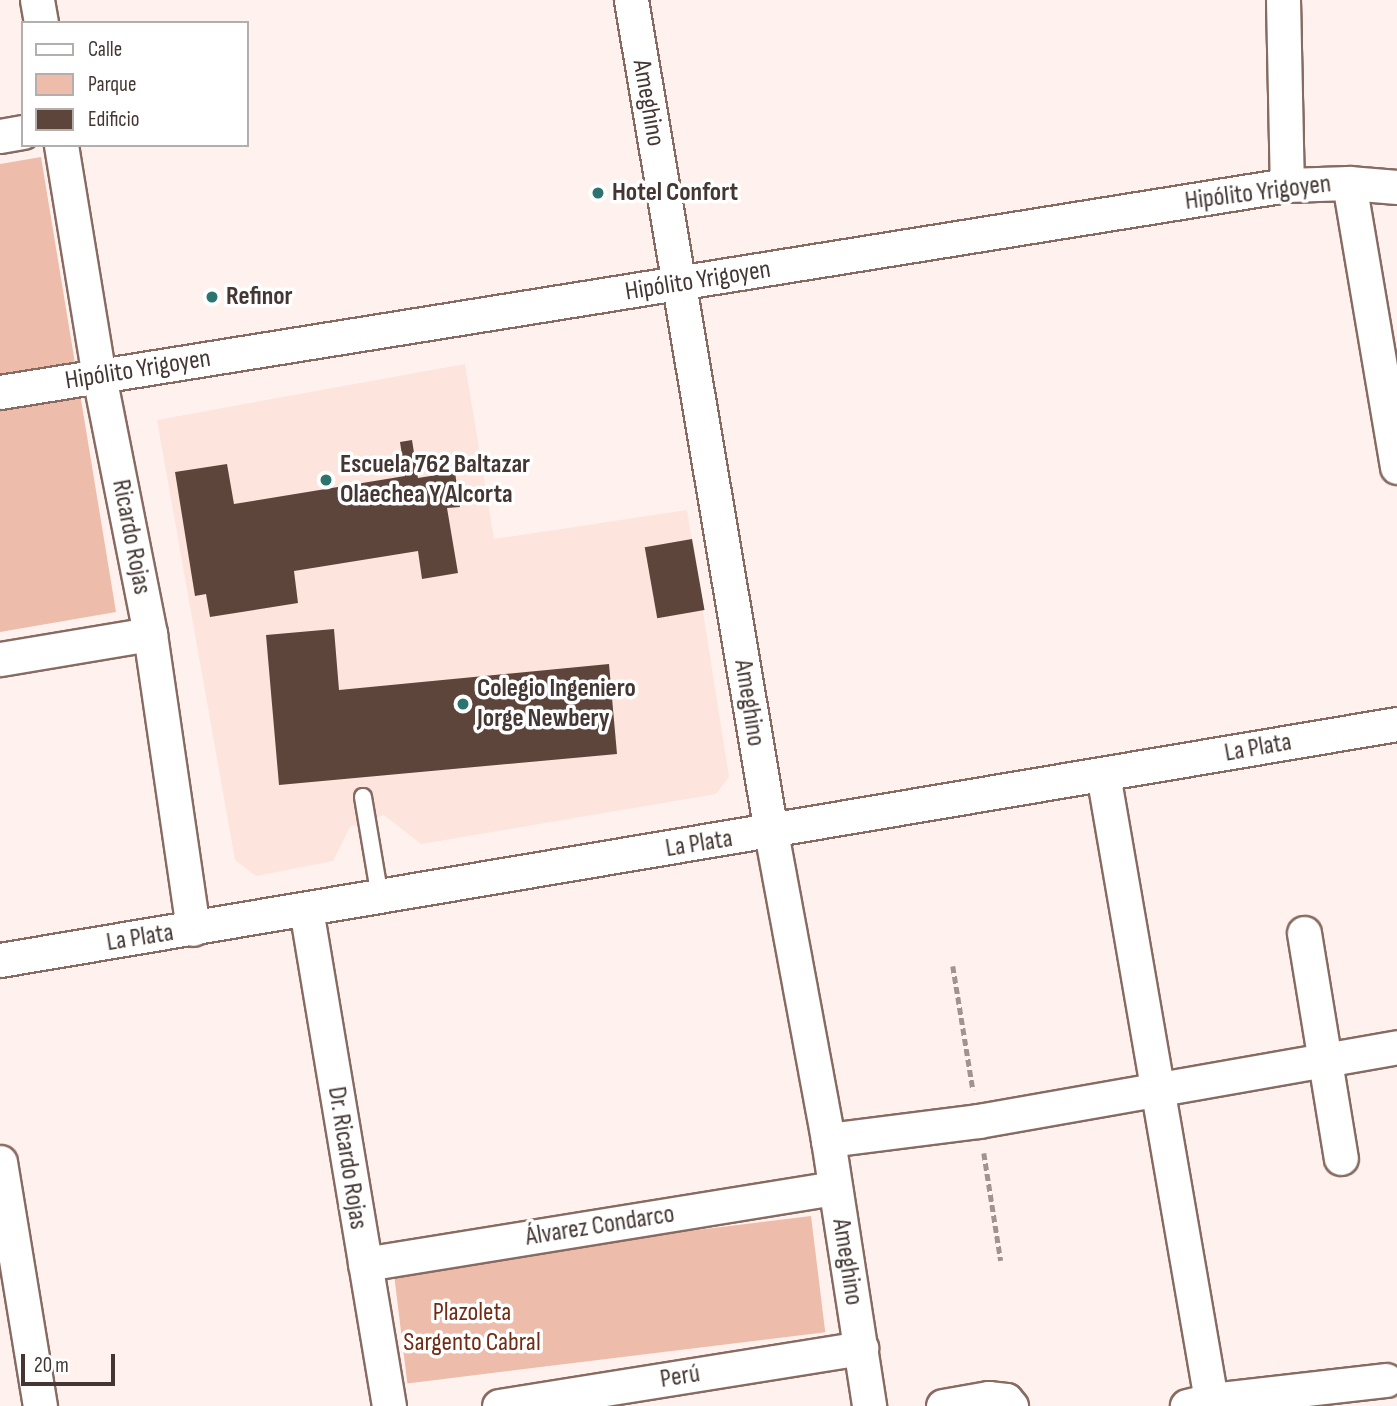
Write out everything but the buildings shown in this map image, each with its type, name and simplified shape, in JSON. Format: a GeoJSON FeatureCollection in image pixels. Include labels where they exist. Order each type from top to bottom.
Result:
{"type":"FeatureCollection","features":[{"type":"Feature","properties":{"kind":"street"},"geometry":{"type":"LineString","coordinates":[[37,0],[41,21]]}},
{"type":"Feature","properties":{"kind":"street","name":"Ameghino"},"geometry":{"type":"LineString","coordinates":[[631,0],[771,832],[828,1140],[869,1406]]}},
{"type":"Feature","properties":{"kind":"street"},"geometry":{"type":"LineString","coordinates":[[1287,185],[1290,1]]}},
{"type":"Feature","properties":{"kind":"street"},"geometry":{"type":"LineString","coordinates":[[0,136],[21,132]]}},
{"type":"Feature","properties":{"kind":"street","name":"Ricardo Rojas"},"geometry":{"type":"LineString","coordinates":[[61,147],[99,376],[150,634],[193,929]]}},
{"type":"Feature","properties":{"kind":"street"},"geometry":{"type":"LineString","coordinates":[[1349,183],[1397,467]]}},
{"type":"Feature","properties":{"kind":"street","name":"Hipólito Yrigoyen"},"geometry":{"type":"LineString","coordinates":[[0,392],[1287,185],[1349,183],[1397,187]]}},
{"type":"Feature","properties":{"kind":"street"},"geometry":{"type":"LineString","coordinates":[[0,659],[150,634]]}},
{"type":"Feature","properties":{"kind":"street","name":"La Plata"},"geometry":{"type":"LineString","coordinates":[[0,960],[771,832],[1397,724]]}},
{"type":"Feature","properties":{"kind":"street"},"geometry":{"type":"LineString","coordinates":[[1103,774],[1157,1091],[1199,1403],[1391,1386]]}},
{"type":"Feature","properties":{"kind":"street","name":"Dr. Ricardo Rojas"},"geometry":{"type":"LineString","coordinates":[[306,909],[389,1406]]}},
{"type":"Feature","properties":{"kind":"street"},"geometry":{"type":"LineString","coordinates":[[1304,933],[1341,1158]]}},
{"type":"Feature","properties":{"kind":"street"},"geometry":{"type":"LineString","coordinates":[[828,1140],[979,1121],[1397,1047]]}},
{"type":"Feature","properties":{"kind":"street"},"geometry":{"type":"LineString","coordinates":[[0,1162],[40,1406]]}},
{"type":"Feature","properties":{"kind":"street","name":"Álvarez Condarco"},"geometry":{"type":"LineString","coordinates":[[365,1264],[835,1188]]}},
{"type":"Feature","properties":{"kind":"street","name":"Perú"},"geometry":{"type":"LineString","coordinates":[[499,1406],[861,1348]]}},
{"type":"Feature","properties":{"kind":"street"},"geometry":{"type":"LineString","coordinates":[[943,1406],[988,1398],[1006,1400],[1011,1406]]}},
{"type":"Feature","properties":{"kind":"lane"},"geometry":{"type":"LineString","coordinates":[[363,797],[380,897]]}},
{"type":"Feature","properties":{"kind":"shaded area","name":"Colegio Ingeniero Jorge Newbery"},"geometry":{"type":"Polygon","coordinates":[[[465,364],[494,539],[687,510],[729,777],[716,794],[421,844],[384,815],[350,827],[333,861],[256,876],[235,860],[157,420],[465,364]]]}},
{"type":"Feature","properties":{"kind":"green space"},"geometry":{"type":"Polygon","coordinates":[[[41,157],[116,612],[0,632],[0,164],[41,157]]]}},
{"type":"Feature","properties":{"kind":"green space","name":"Plazoleta Sargento Cabral"},"geometry":{"type":"Polygon","coordinates":[[[811,1216],[825,1332],[407,1383],[393,1267],[811,1216]]]}},
{"type":"Feature","properties":{"kind":"place","name":"Hotel Confort"},"geometry":{"type":"Point","coordinates":[598,193]}},
{"type":"Feature","properties":{"kind":"place","name":"Refinor"},"geometry":{"type":"Point","coordinates":[212,297]}},
{"type":"Feature","properties":{"kind":"place","name":"Escuela 762 Baltazar Olaechea Y Alcorta"},"geometry":{"type":"Point","coordinates":[326,480]}},
{"type":"Feature","properties":{"kind":"place","name":"Colegio Ingeniero Jorge Newbery"},"geometry":{"type":"Point","coordinates":[463,704]}}]}
